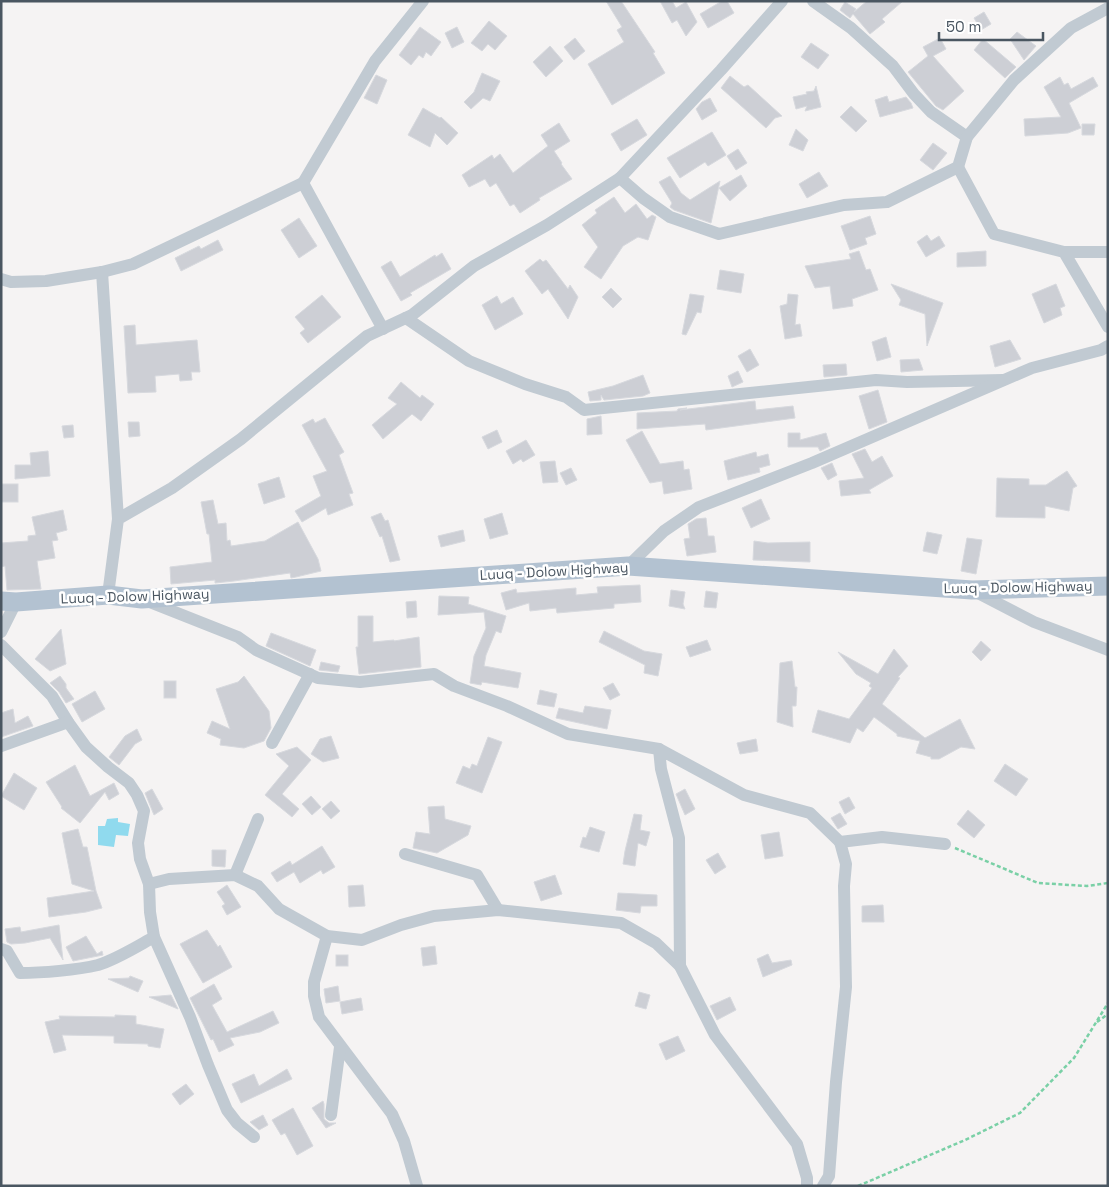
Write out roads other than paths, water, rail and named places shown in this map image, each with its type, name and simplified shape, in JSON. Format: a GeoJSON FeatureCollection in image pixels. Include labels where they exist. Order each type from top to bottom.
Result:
{"type":"FeatureCollection","features":[{"type":"Feature","properties":{"kind":"main road","name":"Luuq - Dolow Highway"},"geometry":{"type":"LineString","coordinates":[[8,602],[108,595],[142,599],[628,566],[972,590],[1108,586]]}},
{"type":"Feature","properties":{"kind":"street"},"geometry":{"type":"LineString","coordinates":[[1,278],[11,282],[46,281],[102,272],[134,264],[303,183],[375,61],[423,1]]}},
{"type":"Feature","properties":{"kind":"street"},"geometry":{"type":"LineString","coordinates":[[118,519],[172,488],[233,444],[367,336],[406,318],[474,266],[547,225],[620,178],[721,70],[782,1]]}},
{"type":"Feature","properties":{"kind":"street"},"geometry":{"type":"LineString","coordinates":[[813,1],[851,28],[893,66],[914,94],[931,112],[967,137]]}},
{"type":"Feature","properties":{"kind":"street"},"geometry":{"type":"LineString","coordinates":[[1108,8],[1071,28],[1014,80],[967,137],[958,167],[994,234],[1064,252],[1108,252]]}},
{"type":"Feature","properties":{"kind":"street"},"geometry":{"type":"LineString","coordinates":[[620,178],[643,198],[670,217],[719,234],[844,205],[887,202],[958,167]]}},
{"type":"Feature","properties":{"kind":"street"},"geometry":{"type":"LineString","coordinates":[[303,183],[383,329]]}},
{"type":"Feature","properties":{"kind":"street"},"geometry":{"type":"LineString","coordinates":[[1064,252],[1108,327]]}},
{"type":"Feature","properties":{"kind":"street"},"geometry":{"type":"LineString","coordinates":[[102,272],[118,519],[108,595]]}},
{"type":"Feature","properties":{"kind":"street"},"geometry":{"type":"LineString","coordinates":[[406,318],[469,361],[525,384],[566,397],[584,410],[876,380],[907,382],[1003,380]]}},
{"type":"Feature","properties":{"kind":"street"},"geometry":{"type":"LineString","coordinates":[[628,566],[664,530],[699,507],[812,463],[1032,368],[1101,350],[1108,346]]}},
{"type":"Feature","properties":{"kind":"street"},"geometry":{"type":"LineString","coordinates":[[972,590],[1034,622],[1108,650]]}},
{"type":"Feature","properties":{"kind":"street"},"geometry":{"type":"LineString","coordinates":[[142,599],[238,637],[256,650],[318,678],[360,682],[434,674],[454,686],[507,706],[568,734],[659,749],[744,795],[810,813],[840,842],[846,864],[844,886],[846,988],[829,1176],[823,1186]]}},
{"type":"Feature","properties":{"kind":"street"},"geometry":{"type":"LineString","coordinates":[[1,632],[8,602]]}},
{"type":"Feature","properties":{"kind":"street"},"geometry":{"type":"LineString","coordinates":[[1,645],[52,696],[86,747],[129,783],[137,795],[144,811],[138,843],[148,884],[154,937],[190,1017],[227,1110],[237,1123],[254,1136]]}},
{"type":"Feature","properties":{"kind":"street"},"geometry":{"type":"LineString","coordinates":[[272,743],[310,674]]}},
{"type":"Feature","properties":{"kind":"street"},"geometry":{"type":"LineString","coordinates":[[1,746],[68,722]]}},
{"type":"Feature","properties":{"kind":"street"},"geometry":{"type":"LineString","coordinates":[[659,749],[679,838],[680,966]]}},
{"type":"Feature","properties":{"kind":"street"},"geometry":{"type":"LineString","coordinates":[[235,875],[258,819]]}},
{"type":"Feature","properties":{"kind":"street"},"geometry":{"type":"LineString","coordinates":[[840,842],[882,837],[944,844]]}},
{"type":"Feature","properties":{"kind":"street"},"geometry":{"type":"LineString","coordinates":[[405,854],[478,875],[498,910]]}},
{"type":"Feature","properties":{"kind":"street"},"geometry":{"type":"LineString","coordinates":[[148,884],[169,879],[235,875],[258,886],[279,909],[327,936],[362,940],[401,924],[434,916],[498,910],[622,923],[656,943],[680,966],[715,1035],[797,1144],[807,1178],[807,1186]]}},
{"type":"Feature","properties":{"kind":"street"},"geometry":{"type":"LineString","coordinates":[[327,936],[314,982],[314,996],[318,1017],[392,1114],[404,1141],[416,1186]]}},
{"type":"Feature","properties":{"kind":"street"},"geometry":{"type":"LineString","coordinates":[[1,949],[7,951],[20,973],[38,973],[98,965],[154,937]]}},
{"type":"Feature","properties":{"kind":"street"},"geometry":{"type":"LineString","coordinates":[[331,1115],[340,1047]]}},
{"type":"Feature","properties":{"kind":"water"},"geometry":{"type":"Polygon","coordinates":[[[118,818],[118,822],[130,824],[128,836],[116,835],[114,847],[98,845],[98,826],[105,826],[107,819],[118,818]]]}}]}
